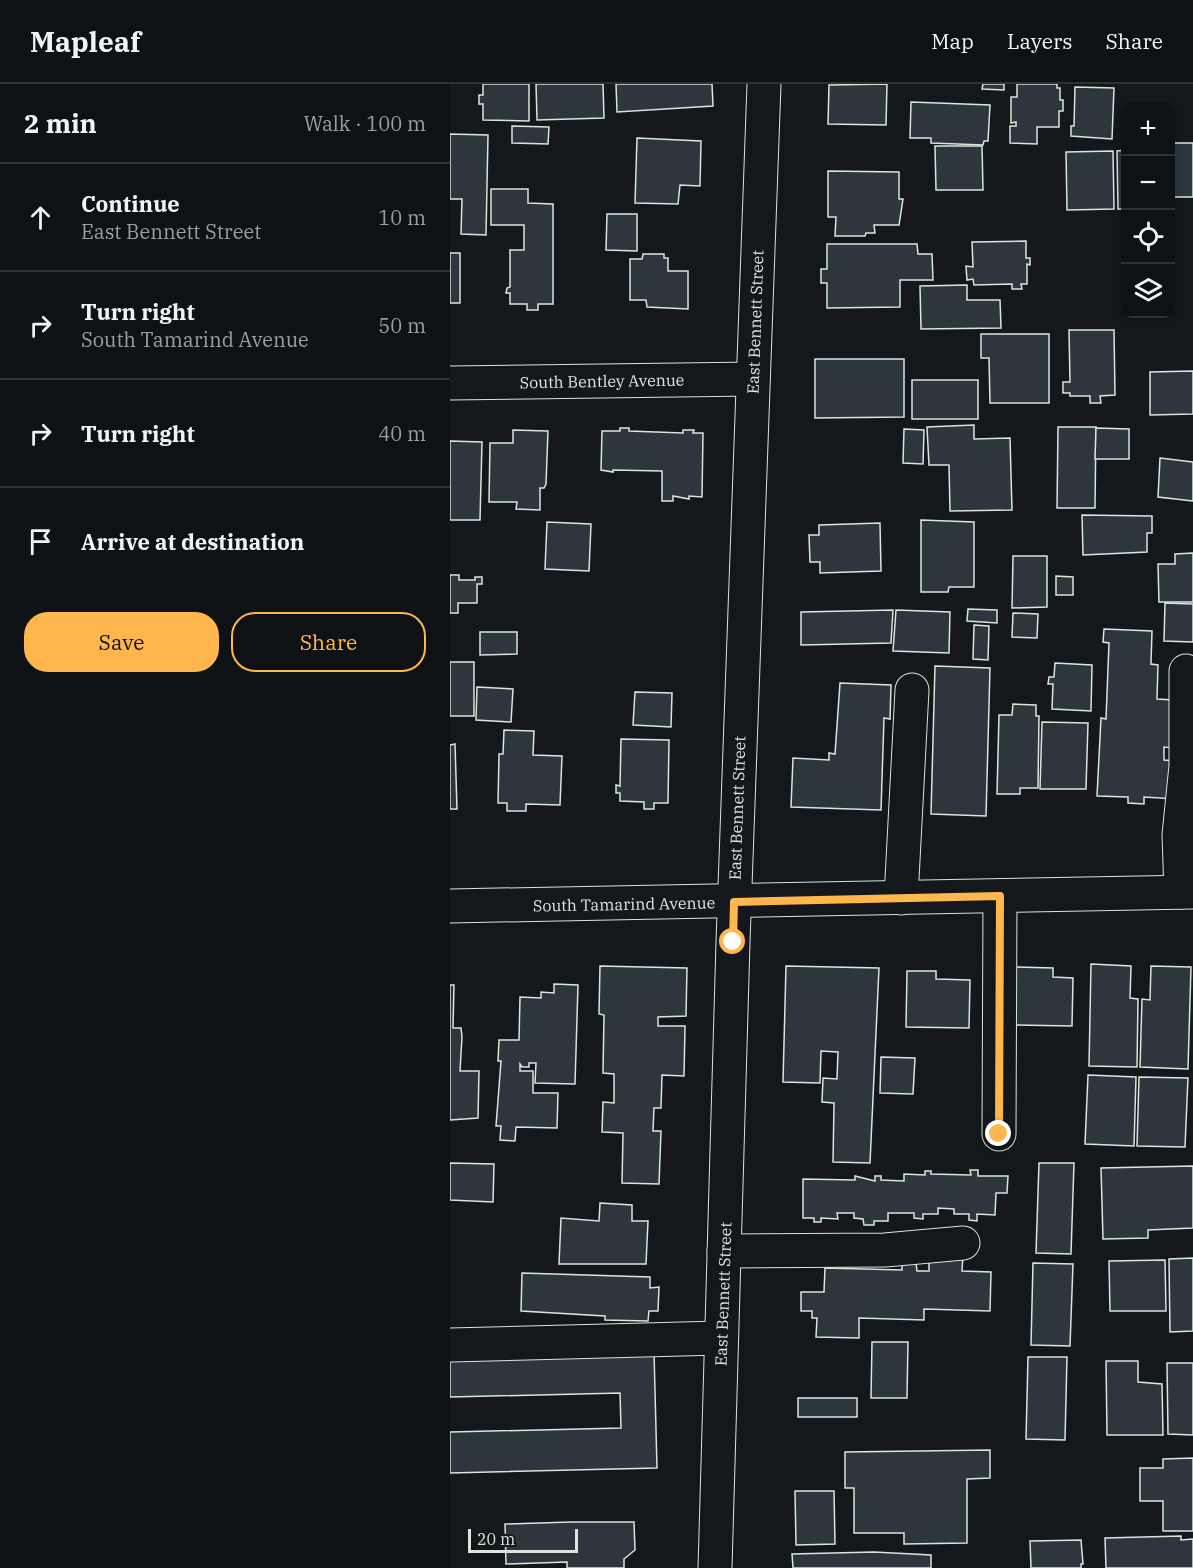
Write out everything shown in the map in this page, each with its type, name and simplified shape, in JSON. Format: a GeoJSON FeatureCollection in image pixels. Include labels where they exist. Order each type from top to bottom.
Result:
{"type":"FeatureCollection","features":[{"type":"Feature","properties":{"kind":"street","name":"East Bennett Street"},"geometry":{"type":"LineString","coordinates":[[715,1568],[734,902],[764,84]]}},
{"type":"Feature","properties":{"kind":"street","name":"South Bentley Avenue"},"geometry":{"type":"LineString","coordinates":[[450,383],[753,379]]}},
{"type":"Feature","properties":{"kind":"street"},"geometry":{"type":"LineString","coordinates":[[1186,671],[1186,766],[1179,835],[1187,892]]}},
{"type":"Feature","properties":{"kind":"street"},"geometry":{"type":"LineString","coordinates":[[901,898],[912,690]]}},
{"type":"Feature","properties":{"kind":"street","name":"South Tamarind Avenue"},"geometry":{"type":"LineString","coordinates":[[450,906],[1187,892]]}},
{"type":"Feature","properties":{"kind":"street"},"geometry":{"type":"LineString","coordinates":[[999,1134],[1000,896]]}},
{"type":"Feature","properties":{"kind":"street"},"geometry":{"type":"LineString","coordinates":[[724,1251],[885,1250],[963,1243]]}},
{"type":"Feature","properties":{"kind":"street"},"geometry":{"type":"LineString","coordinates":[[450,1345],[721,1338]]}},
{"type":"Feature","properties":{"kind":"building"},"geometry":{"type":"Polygon","coordinates":[[[483,84],[529,84],[529,121],[483,120],[483,104],[479,104],[479,95],[483,95],[483,84]]]}},
{"type":"Feature","properties":{"kind":"building"},"geometry":{"type":"Polygon","coordinates":[[[536,84],[603,84],[604,118],[537,120],[536,84]]]}},
{"type":"Feature","properties":{"kind":"building"},"geometry":{"type":"Polygon","coordinates":[[[616,84],[712,84],[713,106],[617,112],[616,84]]]}},
{"type":"Feature","properties":{"kind":"building"},"geometry":{"type":"Polygon","coordinates":[[[887,84],[886,125],[828,124],[829,85],[887,84]]]}},
{"type":"Feature","properties":{"kind":"building"},"geometry":{"type":"Polygon","coordinates":[[[983,84],[1004,84],[1004,90],[982,89],[983,84]]]}},
{"type":"Feature","properties":{"kind":"building"},"geometry":{"type":"Polygon","coordinates":[[[1017,84],[1057,84],[1057,88],[1060,88],[1063,111],[1059,111],[1059,127],[1037,127],[1037,144],[1010,143],[1010,126],[1016,126],[1016,122],[1011,123],[1011,97],[1017,97],[1017,84]]]}},
{"type":"Feature","properties":{"kind":"building"},"geometry":{"type":"Polygon","coordinates":[[[1075,87],[1114,88],[1112,139],[1071,136],[1071,126],[1074,126],[1075,87]]]}},
{"type":"Feature","properties":{"kind":"building"},"geometry":{"type":"Polygon","coordinates":[[[911,102],[990,105],[988,141],[984,141],[983,145],[931,143],[931,138],[910,138],[911,102]]]}},
{"type":"Feature","properties":{"kind":"building"},"geometry":{"type":"Polygon","coordinates":[[[512,126],[549,127],[548,144],[512,143],[512,126]]]}},
{"type":"Feature","properties":{"kind":"building"},"geometry":{"type":"Polygon","coordinates":[[[450,134],[488,135],[486,235],[461,234],[462,199],[450,199],[450,134]]]}},
{"type":"Feature","properties":{"kind":"building"},"geometry":{"type":"Polygon","coordinates":[[[637,138],[701,141],[700,186],[680,185],[678,204],[635,203],[637,138]]]}},
{"type":"Feature","properties":{"kind":"building"},"geometry":{"type":"Polygon","coordinates":[[[1175,143],[1193,143],[1193,197],[1175,197],[1175,143]]]}},
{"type":"Feature","properties":{"kind":"building"},"geometry":{"type":"Polygon","coordinates":[[[935,146],[982,146],[983,190],[936,190],[935,146]]]}},
{"type":"Feature","properties":{"kind":"building"},"geometry":{"type":"Polygon","coordinates":[[[1113,151],[1114,209],[1067,210],[1066,152],[1113,151]]]}},
{"type":"Feature","properties":{"kind":"building"},"geometry":{"type":"Polygon","coordinates":[[[1117,151],[1121,151],[1121,209],[1118,209],[1117,151]]]}},
{"type":"Feature","properties":{"kind":"building"},"geometry":{"type":"Polygon","coordinates":[[[828,171],[899,172],[899,199],[903,199],[899,225],[874,225],[875,233],[866,233],[865,236],[835,236],[836,217],[828,217],[828,171]]]}},
{"type":"Feature","properties":{"kind":"building"},"geometry":{"type":"Polygon","coordinates":[[[491,189],[528,189],[528,203],[553,204],[553,304],[538,304],[538,310],[527,310],[527,304],[510,304],[510,293],[506,293],[507,288],[510,287],[510,250],[524,250],[524,225],[491,225],[491,189]]]}},
{"type":"Feature","properties":{"kind":"building"},"geometry":{"type":"Polygon","coordinates":[[[607,214],[637,214],[637,251],[606,250],[607,214]]]}},
{"type":"Feature","properties":{"kind":"building"},"geometry":{"type":"Polygon","coordinates":[[[1026,241],[1026,258],[1030,258],[1030,265],[1027,264],[1027,284],[1021,284],[1022,289],[1012,289],[1012,284],[974,285],[973,279],[967,280],[966,266],[973,267],[972,242],[1026,241]]]}},
{"type":"Feature","properties":{"kind":"building"},"geometry":{"type":"Polygon","coordinates":[[[827,244],[917,244],[918,254],[932,254],[933,280],[900,280],[900,307],[827,308],[827,283],[821,283],[821,269],[827,269],[827,244]]]}},
{"type":"Feature","properties":{"kind":"building"},"geometry":{"type":"Polygon","coordinates":[[[450,253],[460,253],[460,303],[450,303],[450,253]]]}},
{"type":"Feature","properties":{"kind":"building"},"geometry":{"type":"Polygon","coordinates":[[[643,254],[664,254],[664,258],[668,258],[668,271],[688,271],[688,309],[647,307],[646,300],[630,300],[630,259],[642,259],[643,254]]]}},
{"type":"Feature","properties":{"kind":"building"},"geometry":{"type":"Polygon","coordinates":[[[967,285],[967,300],[1000,300],[1001,328],[921,329],[920,286],[967,285]]]}},
{"type":"Feature","properties":{"kind":"building"},"geometry":{"type":"Polygon","coordinates":[[[1069,330],[1114,330],[1115,395],[1100,396],[1101,403],[1090,403],[1090,396],[1070,396],[1070,393],[1063,393],[1063,382],[1070,382],[1069,330]]]}},
{"type":"Feature","properties":{"kind":"building"},"geometry":{"type":"Polygon","coordinates":[[[981,334],[1049,334],[1049,403],[990,403],[989,358],[981,358],[981,334]]]}},
{"type":"Feature","properties":{"kind":"building"},"geometry":{"type":"Polygon","coordinates":[[[815,359],[904,359],[904,417],[815,418],[815,359]]]}},
{"type":"Feature","properties":{"kind":"building"},"geometry":{"type":"Polygon","coordinates":[[[1193,371],[1193,414],[1150,415],[1150,372],[1193,371]]]}},
{"type":"Feature","properties":{"kind":"building"},"geometry":{"type":"Polygon","coordinates":[[[912,380],[978,380],[978,419],[912,419],[912,380]]]}},
{"type":"Feature","properties":{"kind":"building"},"geometry":{"type":"Polygon","coordinates":[[[974,425],[974,439],[1010,438],[1012,510],[950,511],[949,465],[929,465],[927,427],[974,425]]]}},
{"type":"Feature","properties":{"kind":"building"},"geometry":{"type":"Polygon","coordinates":[[[1058,427],[1096,427],[1095,508],[1057,508],[1058,427]]]}},
{"type":"Feature","properties":{"kind":"building"},"geometry":{"type":"Polygon","coordinates":[[[620,428],[629,428],[629,431],[683,433],[683,430],[694,430],[693,433],[703,433],[702,497],[689,496],[689,499],[673,496],[673,501],[662,501],[662,471],[613,470],[613,472],[601,470],[602,431],[620,431],[620,428]]]}},
{"type":"Feature","properties":{"kind":"building"},"geometry":{"type":"Polygon","coordinates":[[[1096,428],[1129,429],[1129,459],[1095,459],[1096,428]]]}},
{"type":"Feature","properties":{"kind":"building"},"geometry":{"type":"Polygon","coordinates":[[[904,429],[924,430],[923,464],[903,463],[904,429]]]}},
{"type":"Feature","properties":{"kind":"building"},"geometry":{"type":"Polygon","coordinates":[[[513,430],[548,431],[546,484],[544,488],[540,488],[540,510],[516,509],[517,502],[489,502],[490,443],[513,443],[513,430]]]}},
{"type":"Feature","properties":{"kind":"building"},"geometry":{"type":"Polygon","coordinates":[[[450,441],[482,442],[480,520],[450,520],[450,441]]]}},
{"type":"Feature","properties":{"kind":"building"},"geometry":{"type":"Polygon","coordinates":[[[1160,458],[1193,462],[1193,501],[1158,497],[1160,458]]]}},
{"type":"Feature","properties":{"kind":"building"},"geometry":{"type":"Polygon","coordinates":[[[1082,515],[1152,516],[1152,533],[1147,533],[1147,552],[1083,555],[1082,515]]]}},
{"type":"Feature","properties":{"kind":"building"},"geometry":{"type":"Polygon","coordinates":[[[921,520],[974,522],[974,587],[949,587],[948,592],[921,592],[921,520]]]}},
{"type":"Feature","properties":{"kind":"building"},"geometry":{"type":"Polygon","coordinates":[[[547,522],[591,524],[589,571],[545,569],[547,522]]]}},
{"type":"Feature","properties":{"kind":"building"},"geometry":{"type":"Polygon","coordinates":[[[880,523],[881,571],[820,573],[820,562],[810,562],[809,535],[819,535],[819,525],[880,523]]]}},
{"type":"Feature","properties":{"kind":"building"},"geometry":{"type":"Polygon","coordinates":[[[1193,553],[1193,602],[1159,602],[1158,564],[1175,564],[1175,554],[1193,553]]]}},
{"type":"Feature","properties":{"kind":"building"},"geometry":{"type":"Polygon","coordinates":[[[1013,556],[1047,556],[1047,607],[1012,608],[1013,556]]]}},
{"type":"Feature","properties":{"kind":"building"},"geometry":{"type":"Polygon","coordinates":[[[450,575],[459,575],[459,580],[475,580],[475,577],[482,577],[482,584],[477,584],[477,603],[458,603],[458,613],[450,613],[450,575]]]}},
{"type":"Feature","properties":{"kind":"building"},"geometry":{"type":"Polygon","coordinates":[[[1056,576],[1073,577],[1073,595],[1056,595],[1056,576]]]}},
{"type":"Feature","properties":{"kind":"building"},"geometry":{"type":"Polygon","coordinates":[[[1165,603],[1193,604],[1193,642],[1164,641],[1165,603]]]}},
{"type":"Feature","properties":{"kind":"building"},"geometry":{"type":"Polygon","coordinates":[[[968,609],[997,610],[997,623],[967,621],[968,609]]]}},
{"type":"Feature","properties":{"kind":"building"},"geometry":{"type":"Polygon","coordinates":[[[893,610],[891,643],[801,645],[801,612],[893,610]]]}},
{"type":"Feature","properties":{"kind":"building"},"geometry":{"type":"Polygon","coordinates":[[[896,610],[950,612],[949,653],[893,651],[896,610]]]}},
{"type":"Feature","properties":{"kind":"building"},"geometry":{"type":"Polygon","coordinates":[[[1013,613],[1038,614],[1037,638],[1012,637],[1013,613]]]}},
{"type":"Feature","properties":{"kind":"building"},"geometry":{"type":"Polygon","coordinates":[[[974,625],[989,626],[988,660],[973,659],[974,625]]]}},
{"type":"Feature","properties":{"kind":"building"},"geometry":{"type":"Polygon","coordinates":[[[1104,629],[1152,631],[1151,664],[1158,665],[1157,699],[1174,700],[1173,748],[1164,747],[1164,760],[1178,761],[1176,799],[1144,797],[1144,804],[1128,803],[1128,797],[1097,796],[1101,718],[1106,719],[1109,643],[1103,642],[1104,629]]]}},
{"type":"Feature","properties":{"kind":"building"},"geometry":{"type":"Polygon","coordinates":[[[480,632],[517,632],[517,654],[480,655],[480,632]]]}},
{"type":"Feature","properties":{"kind":"building"},"geometry":{"type":"Polygon","coordinates":[[[450,662],[474,662],[474,716],[450,716],[450,662]]]}},
{"type":"Feature","properties":{"kind":"building"},"geometry":{"type":"Polygon","coordinates":[[[1055,663],[1092,665],[1091,711],[1052,709],[1053,684],[1048,684],[1049,677],[1054,677],[1055,663]]]}},
{"type":"Feature","properties":{"kind":"building"},"geometry":{"type":"Polygon","coordinates":[[[935,666],[990,668],[986,816],[931,814],[935,666]]]}},
{"type":"Feature","properties":{"kind":"building"},"geometry":{"type":"Polygon","coordinates":[[[840,683],[891,685],[890,719],[884,718],[881,810],[791,807],[793,758],[829,760],[829,753],[835,754],[840,683]]]}},
{"type":"Feature","properties":{"kind":"building"},"geometry":{"type":"Polygon","coordinates":[[[477,687],[513,689],[511,722],[476,720],[477,687]]]}},
{"type":"Feature","properties":{"kind":"building"},"geometry":{"type":"Polygon","coordinates":[[[635,692],[672,693],[671,727],[633,725],[635,692]]]}},
{"type":"Feature","properties":{"kind":"building"},"geometry":{"type":"Polygon","coordinates":[[[1013,704],[1036,705],[1036,716],[1039,716],[1038,788],[1020,788],[1020,794],[997,794],[999,715],[1012,715],[1013,704]]]}},
{"type":"Feature","properties":{"kind":"building"},"geometry":{"type":"Polygon","coordinates":[[[1042,722],[1088,723],[1086,789],[1040,789],[1042,722]]]}},
{"type":"Feature","properties":{"kind":"building"},"geometry":{"type":"Polygon","coordinates":[[[504,730],[534,731],[533,755],[562,756],[560,805],[526,804],[526,811],[507,811],[507,803],[498,803],[499,754],[503,754],[504,730]]]}},
{"type":"Feature","properties":{"kind":"building"},"geometry":{"type":"Polygon","coordinates":[[[621,739],[669,740],[668,803],[654,803],[654,809],[644,809],[644,802],[620,801],[620,793],[616,793],[616,785],[620,786],[621,739]]]}},
{"type":"Feature","properties":{"kind":"building"},"geometry":{"type":"Polygon","coordinates":[[[455,744],[457,809],[450,809],[450,745],[455,744]]]}},
{"type":"Feature","properties":{"kind":"building"},"geometry":{"type":"Polygon","coordinates":[[[1091,964],[1131,966],[1130,998],[1138,999],[1137,1067],[1089,1066],[1091,964]]]}},
{"type":"Feature","properties":{"kind":"building"},"geometry":{"type":"Polygon","coordinates":[[[600,966],[687,968],[686,1016],[658,1017],[658,1026],[685,1026],[684,1076],[662,1075],[661,1108],[654,1108],[653,1131],[661,1131],[659,1184],[622,1183],[623,1133],[602,1132],[603,1102],[614,1103],[614,1074],[603,1073],[604,1015],[599,1014],[600,966]]]}},
{"type":"Feature","properties":{"kind":"building"},"geometry":{"type":"Polygon","coordinates":[[[786,966],[879,968],[870,1163],[833,1162],[834,1103],[822,1102],[823,1078],[837,1079],[838,1052],[821,1051],[820,1083],[783,1082],[786,966]]]}},
{"type":"Feature","properties":{"kind":"building"},"geometry":{"type":"Polygon","coordinates":[[[1151,966],[1191,967],[1188,1069],[1140,1067],[1142,999],[1150,1000],[1151,966]]]}},
{"type":"Feature","properties":{"kind":"building"},"geometry":{"type":"Polygon","coordinates":[[[1011,967],[1053,968],[1053,977],[1073,978],[1072,1026],[1010,1025],[1011,967]]]}},
{"type":"Feature","properties":{"kind":"building"},"geometry":{"type":"Polygon","coordinates":[[[907,971],[936,971],[936,979],[970,980],[969,1028],[906,1027],[907,971]]]}},
{"type":"Feature","properties":{"kind":"building"},"geometry":{"type":"Polygon","coordinates":[[[554,984],[578,985],[575,1084],[535,1083],[536,1063],[529,1063],[529,1067],[522,1067],[520,1064],[520,1071],[533,1071],[533,1093],[558,1093],[557,1128],[516,1127],[515,1141],[500,1140],[501,1126],[496,1126],[501,1061],[498,1061],[499,1040],[519,1040],[520,997],[541,998],[541,992],[554,993],[554,984]]]}},
{"type":"Feature","properties":{"kind":"building"},"geometry":{"type":"Polygon","coordinates":[[[450,985],[454,985],[453,1028],[461,1028],[460,1071],[479,1071],[478,1118],[450,1120],[450,985]]]}},
{"type":"Feature","properties":{"kind":"building"},"geometry":{"type":"Polygon","coordinates":[[[881,1057],[915,1058],[913,1094],[880,1093],[881,1057]]]}},
{"type":"Feature","properties":{"kind":"building"},"geometry":{"type":"Polygon","coordinates":[[[1088,1075],[1136,1077],[1134,1146],[1085,1144],[1088,1075]]]}},
{"type":"Feature","properties":{"kind":"building"},"geometry":{"type":"Polygon","coordinates":[[[1139,1077],[1188,1078],[1185,1147],[1137,1146],[1139,1077]]]}},
{"type":"Feature","properties":{"kind":"building"},"geometry":{"type":"Polygon","coordinates":[[[450,1163],[494,1164],[493,1202],[450,1200],[450,1163]]]}},
{"type":"Feature","properties":{"kind":"building"},"geometry":{"type":"Polygon","coordinates":[[[1039,1163],[1074,1163],[1071,1254],[1036,1253],[1039,1163]]]}},
{"type":"Feature","properties":{"kind":"building"},"geometry":{"type":"Polygon","coordinates":[[[1193,1166],[1193,1228],[1148,1230],[1148,1238],[1103,1239],[1101,1168],[1193,1166]]]}},
{"type":"Feature","properties":{"kind":"building"},"geometry":{"type":"Polygon","coordinates":[[[970,1170],[978,1170],[978,1176],[1008,1176],[1007,1193],[996,1193],[995,1215],[977,1214],[977,1221],[969,1220],[969,1214],[954,1214],[954,1209],[938,1208],[938,1214],[923,1214],[923,1219],[914,1218],[914,1213],[888,1213],[888,1221],[874,1221],[874,1225],[864,1225],[863,1219],[854,1218],[854,1213],[837,1213],[838,1219],[821,1218],[821,1222],[814,1222],[814,1218],[803,1218],[803,1179],[855,1180],[855,1176],[875,1181],[875,1176],[881,1176],[881,1180],[904,1181],[904,1174],[925,1175],[925,1171],[931,1171],[931,1174],[971,1175],[970,1170]]]}},
{"type":"Feature","properties":{"kind":"building"},"geometry":{"type":"Polygon","coordinates":[[[600,1203],[632,1205],[632,1221],[648,1221],[646,1264],[559,1264],[561,1218],[599,1221],[600,1203]]]}},
{"type":"Feature","properties":{"kind":"building"},"geometry":{"type":"Polygon","coordinates":[[[963,1255],[962,1271],[991,1272],[990,1311],[924,1309],[924,1320],[859,1318],[859,1338],[816,1337],[817,1318],[812,1318],[812,1311],[801,1311],[801,1292],[824,1292],[825,1268],[902,1270],[902,1263],[916,1263],[917,1271],[929,1271],[929,1258],[963,1255]]]}},
{"type":"Feature","properties":{"kind":"building"},"geometry":{"type":"Polygon","coordinates":[[[1193,1258],[1193,1331],[1170,1332],[1169,1259],[1193,1258]]]}},
{"type":"Feature","properties":{"kind":"building"},"geometry":{"type":"Polygon","coordinates":[[[1165,1260],[1166,1311],[1110,1311],[1109,1261],[1165,1260]]]}},
{"type":"Feature","properties":{"kind":"building"},"geometry":{"type":"Polygon","coordinates":[[[1033,1263],[1073,1264],[1070,1346],[1031,1345],[1033,1263]]]}},
{"type":"Feature","properties":{"kind":"building"},"geometry":{"type":"Polygon","coordinates":[[[522,1273],[650,1277],[650,1288],[659,1287],[658,1311],[649,1311],[648,1321],[605,1320],[605,1316],[521,1311],[522,1273]]]}},
{"type":"Feature","properties":{"kind":"building"},"geometry":{"type":"Polygon","coordinates":[[[872,1342],[908,1342],[907,1398],[871,1398],[872,1342]]]}},
{"type":"Feature","properties":{"kind":"building"},"geometry":{"type":"Polygon","coordinates":[[[654,1352],[657,1468],[450,1473],[450,1432],[621,1428],[620,1393],[450,1397],[450,1357],[654,1352]]]}},
{"type":"Feature","properties":{"kind":"building"},"geometry":{"type":"Polygon","coordinates":[[[1028,1357],[1067,1357],[1065,1440],[1026,1439],[1028,1357]]]}},
{"type":"Feature","properties":{"kind":"building"},"geometry":{"type":"Polygon","coordinates":[[[1106,1361],[1138,1361],[1138,1382],[1162,1384],[1163,1435],[1107,1435],[1106,1361]]]}},
{"type":"Feature","properties":{"kind":"building"},"geometry":{"type":"Polygon","coordinates":[[[1167,1363],[1193,1363],[1193,1435],[1168,1434],[1167,1363]]]}},
{"type":"Feature","properties":{"kind":"building"},"geometry":{"type":"Polygon","coordinates":[[[798,1398],[857,1398],[857,1417],[798,1417],[798,1398]]]}},
{"type":"Feature","properties":{"kind":"building"},"geometry":{"type":"Polygon","coordinates":[[[990,1450],[990,1478],[967,1479],[967,1543],[904,1544],[904,1533],[854,1533],[854,1488],[845,1488],[845,1452],[990,1450]]]}},
{"type":"Feature","properties":{"kind":"building"},"geometry":{"type":"Polygon","coordinates":[[[1193,1458],[1193,1531],[1163,1531],[1163,1501],[1140,1501],[1140,1468],[1163,1468],[1163,1459],[1193,1458]]]}},
{"type":"Feature","properties":{"kind":"building"},"geometry":{"type":"Polygon","coordinates":[[[795,1491],[834,1491],[835,1544],[796,1545],[795,1491]]]}},
{"type":"Feature","properties":{"kind":"building"},"geometry":{"type":"Polygon","coordinates":[[[634,1522],[635,1550],[624,1559],[624,1568],[567,1568],[567,1562],[506,1564],[505,1524],[634,1522]]]}},
{"type":"Feature","properties":{"kind":"building"},"geometry":{"type":"Polygon","coordinates":[[[1181,1536],[1181,1540],[1193,1539],[1193,1568],[1106,1568],[1105,1538],[1181,1536]]]}},
{"type":"Feature","properties":{"kind":"building"},"geometry":{"type":"Polygon","coordinates":[[[1081,1540],[1083,1564],[1081,1568],[1031,1568],[1030,1541],[1081,1540]]]}},
{"type":"Feature","properties":{"kind":"building"},"geometry":{"type":"Polygon","coordinates":[[[874,1552],[931,1555],[931,1568],[793,1568],[792,1554],[874,1552]]]}},
{"type":"Feature","properties":{"kind":"route"},"geometry":{"type":"LineString","coordinates":[[733,942],[734,902],[1000,896],[999,1134]]}}]}
